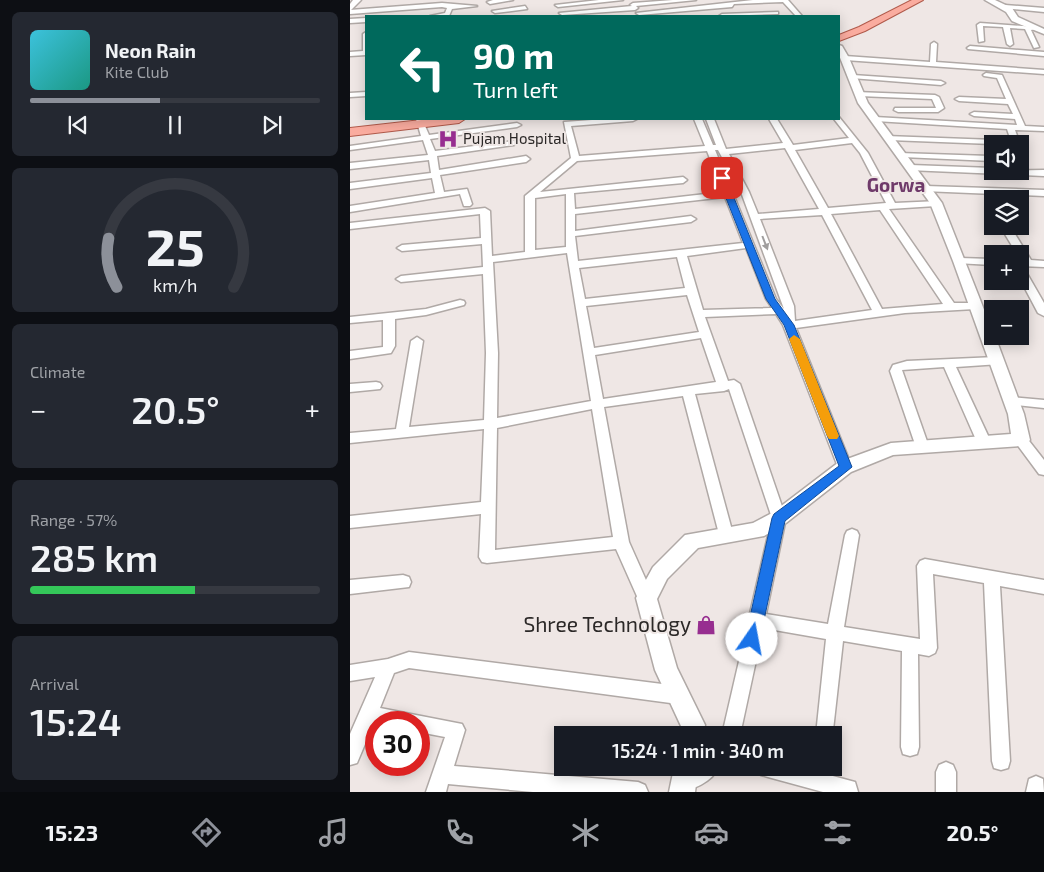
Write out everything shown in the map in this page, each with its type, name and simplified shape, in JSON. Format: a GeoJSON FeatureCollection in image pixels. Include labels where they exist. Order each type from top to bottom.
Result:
{"type":"FeatureCollection","features":[{"type":"Feature","properties":{"kind":"main road"},"geometry":{"type":"LineString","coordinates":[[840,33],[908,0]]}},
{"type":"Feature","properties":{"kind":"main road"},"geometry":{"type":"LineString","coordinates":[[840,38],[862,29],[919,0]]}},
{"type":"Feature","properties":{"kind":"main road"},"geometry":{"type":"LineString","coordinates":[[350,128],[423,120]]}},
{"type":"Feature","properties":{"kind":"main road"},"geometry":{"type":"LineString","coordinates":[[350,132],[423,120]]}},
{"type":"Feature","properties":{"kind":"street"},"geometry":{"type":"LineString","coordinates":[[350,10],[357,0]]}},
{"type":"Feature","properties":{"kind":"street"},"geometry":{"type":"LineString","coordinates":[[490,2],[510,0]]}},
{"type":"Feature","properties":{"kind":"street"},"geometry":{"type":"LineString","coordinates":[[521,0],[528,15]]}},
{"type":"Feature","properties":{"kind":"street"},"geometry":{"type":"LineString","coordinates":[[620,0],[556,3],[563,15],[784,0],[798,15]]}},
{"type":"Feature","properties":{"kind":"street"},"geometry":{"type":"LineString","coordinates":[[635,9],[693,0]]}},
{"type":"Feature","properties":{"kind":"street"},"geometry":{"type":"LineString","coordinates":[[989,0],[1005,7],[1014,15],[1044,30]]}},
{"type":"Feature","properties":{"kind":"street"},"geometry":{"type":"LineString","coordinates":[[731,4],[769,5]]}},
{"type":"Feature","properties":{"kind":"street"},"geometry":{"type":"LineString","coordinates":[[731,4],[741,15]]}},
{"type":"Feature","properties":{"kind":"street"},"geometry":{"type":"LineString","coordinates":[[350,10],[442,5],[450,7],[474,6]]}},
{"type":"Feature","properties":{"kind":"street"},"geometry":{"type":"LineString","coordinates":[[447,15],[450,7]]}},
{"type":"Feature","properties":{"kind":"street"},"geometry":{"type":"LineString","coordinates":[[1005,7],[1044,10]]}},
{"type":"Feature","properties":{"kind":"street"},"geometry":{"type":"LineString","coordinates":[[495,11],[524,8]]}},
{"type":"Feature","properties":{"kind":"street"},"geometry":{"type":"LineString","coordinates":[[753,15],[776,13]]}},
{"type":"Feature","properties":{"kind":"street"},"geometry":{"type":"LineString","coordinates":[[1014,15],[1015,19],[1031,28],[1036,47]]}},
{"type":"Feature","properties":{"kind":"street"},"geometry":{"type":"LineString","coordinates":[[350,21],[365,20]]}},
{"type":"Feature","properties":{"kind":"street"},"geometry":{"type":"LineString","coordinates":[[981,41],[980,24],[1044,30]]}},
{"type":"Feature","properties":{"kind":"street"},"geometry":{"type":"LineString","coordinates":[[1006,26],[1010,44]]}},
{"type":"Feature","properties":{"kind":"street"},"geometry":{"type":"LineString","coordinates":[[934,44],[936,67],[942,73],[1000,76],[1022,127]]}},
{"type":"Feature","properties":{"kind":"street"},"geometry":{"type":"LineString","coordinates":[[970,49],[1044,54]]}},
{"type":"Feature","properties":{"kind":"street"},"geometry":{"type":"LineString","coordinates":[[350,53],[365,51]]}},
{"type":"Feature","properties":{"kind":"street"},"geometry":{"type":"LineString","coordinates":[[971,67],[970,59],[1044,65]]}},
{"type":"Feature","properties":{"kind":"street"},"geometry":{"type":"LineString","coordinates":[[846,62],[1041,72],[1044,83]]}},
{"type":"Feature","properties":{"kind":"street"},"geometry":{"type":"LineString","coordinates":[[846,62],[941,83]]}},
{"type":"Feature","properties":{"kind":"street"},"geometry":{"type":"LineString","coordinates":[[846,62],[863,103],[931,196],[960,261],[1016,414],[1021,440],[1044,470]]}},
{"type":"Feature","properties":{"kind":"street"},"geometry":{"type":"LineString","coordinates":[[350,96],[365,94]]}},
{"type":"Feature","properties":{"kind":"street"},"geometry":{"type":"LineString","coordinates":[[860,94],[935,97],[940,108],[932,112],[898,110]]}},
{"type":"Feature","properties":{"kind":"street"},"geometry":{"type":"LineString","coordinates":[[959,99],[1012,102]]}},
{"type":"Feature","properties":{"kind":"street"},"geometry":{"type":"LineString","coordinates":[[974,114],[1018,117]]}},
{"type":"Feature","properties":{"kind":"street"},"geometry":{"type":"LineString","coordinates":[[875,119],[1044,128]]}},
{"type":"Feature","properties":{"kind":"street"},"geometry":{"type":"LineString","coordinates":[[423,120],[425,137],[432,155],[440,196]]}},
{"type":"Feature","properties":{"kind":"street"},"geometry":{"type":"LineString","coordinates":[[575,159],[568,124],[620,120]]}},
{"type":"Feature","properties":{"kind":"street"},"geometry":{"type":"LineString","coordinates":[[698,120],[770,299],[789,325],[845,467]]}},
{"type":"Feature","properties":{"kind":"street"},"geometry":{"type":"LineString","coordinates":[[710,120],[745,192],[789,306],[789,325]]}},
{"type":"Feature","properties":{"kind":"street"},"geometry":{"type":"LineString","coordinates":[[774,120],[879,313]]}},
{"type":"Feature","properties":{"kind":"street"},"geometry":{"type":"LineString","coordinates":[[839,120],[864,153],[888,206],[950,306]]}},
{"type":"Feature","properties":{"kind":"street"},"geometry":{"type":"LineString","coordinates":[[350,148],[517,125]]}},
{"type":"Feature","properties":{"kind":"street"},"geometry":{"type":"LineString","coordinates":[[1010,127],[1013,135]]}},
{"type":"Feature","properties":{"kind":"street"},"geometry":{"type":"LineString","coordinates":[[889,138],[984,142]]}},
{"type":"Feature","properties":{"kind":"street"},"geometry":{"type":"LineString","coordinates":[[530,196],[575,159],[709,148],[789,146],[854,140]]}},
{"type":"Feature","properties":{"kind":"street"},"geometry":{"type":"LineString","coordinates":[[350,166],[514,143]]}},
{"type":"Feature","properties":{"kind":"street"},"geometry":{"type":"LineString","coordinates":[[906,162],[984,159]]}},
{"type":"Feature","properties":{"kind":"street"},"geometry":{"type":"LineString","coordinates":[[350,186],[526,160]]}},
{"type":"Feature","properties":{"kind":"street"},"geometry":{"type":"LineString","coordinates":[[906,162],[984,170]]}},
{"type":"Feature","properties":{"kind":"street"},"geometry":{"type":"LineString","coordinates":[[1038,185],[1044,173]]}},
{"type":"Feature","properties":{"kind":"street"},"geometry":{"type":"LineString","coordinates":[[530,196],[682,180]]}},
{"type":"Feature","properties":{"kind":"street"},"geometry":{"type":"LineString","coordinates":[[1023,180],[1038,185]]}},
{"type":"Feature","properties":{"kind":"street"},"geometry":{"type":"LineString","coordinates":[[754,217],[888,206],[931,196],[1038,185]]}},
{"type":"Feature","properties":{"kind":"street"},"geometry":{"type":"LineString","coordinates":[[350,209],[464,191],[467,204]]}},
{"type":"Feature","properties":{"kind":"street"},"geometry":{"type":"LineString","coordinates":[[570,191],[571,249],[620,542],[646,598],[666,670],[693,726]]}},
{"type":"Feature","properties":{"kind":"street"},"geometry":{"type":"LineString","coordinates":[[570,212],[745,192]]}},
{"type":"Feature","properties":{"kind":"street"},"geometry":{"type":"LineString","coordinates":[[530,196],[530,254]]}},
{"type":"Feature","properties":{"kind":"street"},"geometry":{"type":"LineString","coordinates":[[350,226],[485,211],[492,353],[492,424],[487,557],[620,542]]}},
{"type":"Feature","properties":{"kind":"street"},"geometry":{"type":"LineString","coordinates":[[570,234],[691,219]]}},
{"type":"Feature","properties":{"kind":"street"},"geometry":{"type":"LineString","coordinates":[[402,248],[486,242]]}},
{"type":"Feature","properties":{"kind":"street"},"geometry":{"type":"LineString","coordinates":[[574,265],[749,245]]}},
{"type":"Feature","properties":{"kind":"street"},"geometry":{"type":"LineString","coordinates":[[401,279],[488,265],[530,254],[571,249]]}},
{"type":"Feature","properties":{"kind":"street"},"geometry":{"type":"LineString","coordinates":[[681,254],[698,314],[724,386]]}},
{"type":"Feature","properties":{"kind":"street"},"geometry":{"type":"LineString","coordinates":[[960,261],[984,262]]}},
{"type":"Feature","properties":{"kind":"street"},"geometry":{"type":"LineString","coordinates":[[1029,265],[1044,264]]}},
{"type":"Feature","properties":{"kind":"street"},"geometry":{"type":"LineString","coordinates":[[1029,279],[1044,313]]}},
{"type":"Feature","properties":{"kind":"street"},"geometry":{"type":"LineString","coordinates":[[580,303],[691,291]]}},
{"type":"Feature","properties":{"kind":"street"},"geometry":{"type":"LineString","coordinates":[[350,320],[432,311],[460,303]]}},
{"type":"Feature","properties":{"kind":"street"},"geometry":{"type":"LineString","coordinates":[[789,325],[879,313],[950,306],[975,306]]}},
{"type":"Feature","properties":{"kind":"street"},"geometry":{"type":"LineString","coordinates":[[698,314],[778,311]]}},
{"type":"Feature","properties":{"kind":"street"},"geometry":{"type":"LineString","coordinates":[[350,355],[387,350],[389,346],[389,316]]}},
{"type":"Feature","properties":{"kind":"street"},"geometry":{"type":"LineString","coordinates":[[589,352],[706,334]]}},
{"type":"Feature","properties":{"kind":"street"},"geometry":{"type":"LineString","coordinates":[[402,433],[417,341]]}},
{"type":"Feature","properties":{"kind":"street"},"geometry":{"type":"LineString","coordinates":[[922,447],[896,371],[902,365],[996,360]]}},
{"type":"Feature","properties":{"kind":"street"},"geometry":{"type":"LineString","coordinates":[[948,363],[984,442]]}},
{"type":"Feature","properties":{"kind":"street"},"geometry":{"type":"LineString","coordinates":[[350,438],[492,424],[598,404],[734,384],[779,518],[733,726]]}},
{"type":"Feature","properties":{"kind":"street"},"geometry":{"type":"LineString","coordinates":[[350,388],[376,386]]}},
{"type":"Feature","properties":{"kind":"street"},"geometry":{"type":"LineString","coordinates":[[688,391],[726,534]]}},
{"type":"Feature","properties":{"kind":"street"},"geometry":{"type":"LineString","coordinates":[[1011,401],[1044,404]]}},
{"type":"Feature","properties":{"kind":"street"},"geometry":{"type":"LineString","coordinates":[[646,598],[660,573],[692,541],[757,530],[779,518],[845,467],[891,449],[1021,440]]}},
{"type":"Feature","properties":{"kind":"street"},"geometry":{"type":"LineString","coordinates":[[350,522],[489,507]]}},
{"type":"Feature","properties":{"kind":"street"},"geometry":{"type":"LineString","coordinates":[[826,726],[836,634],[852,535]]}},
{"type":"Feature","properties":{"kind":"street"},"geometry":{"type":"LineString","coordinates":[[757,620],[929,648],[924,566],[1044,587]]}},
{"type":"Feature","properties":{"kind":"street"},"geometry":{"type":"LineString","coordinates":[[992,578],[1001,761]]}},
{"type":"Feature","properties":{"kind":"street"},"geometry":{"type":"LineString","coordinates":[[350,587],[403,582]]}},
{"type":"Feature","properties":{"kind":"street"},"geometry":{"type":"LineString","coordinates":[[910,646],[910,747]]}},
{"type":"Feature","properties":{"kind":"street"},"geometry":{"type":"LineString","coordinates":[[350,673],[388,667],[409,660],[678,695]]}},
{"type":"Feature","properties":{"kind":"street"},"geometry":{"type":"LineString","coordinates":[[370,711],[388,667]]}},
{"type":"Feature","properties":{"kind":"street"},"geometry":{"type":"LineString","coordinates":[[350,756],[365,722]]}},
{"type":"Feature","properties":{"kind":"street"},"geometry":{"type":"LineString","coordinates":[[430,726],[456,730],[439,783],[638,792]]}},
{"type":"Feature","properties":{"kind":"street"},"geometry":{"type":"LineString","coordinates":[[946,772],[946,792]]}},
{"type":"Feature","properties":{"kind":"street"},"geometry":{"type":"LineString","coordinates":[[797,776],[848,790],[848,792]]}},
{"type":"Feature","properties":{"kind":"slow traffic"},"geometry":{"type":"LineString","coordinates":[[794,339],[833,436]]}},
{"type":"Feature","properties":{"kind":"place","name":"Pujam Hospital"},"geometry":{"type":"Point","coordinates":[448,139]}},
{"type":"Feature","properties":{"kind":"place","name":"Shree Technology"},"geometry":{"type":"Point","coordinates":[706,625]}},
{"type":"Feature","properties":{"kind":"district","name":"Gorwa"},"geometry":{"type":"Point","coordinates":[896,185]}},
{"type":"Feature","properties":{"kind":"route"},"geometry":{"type":"LineString","coordinates":[[722,178],[770,299],[789,325],[845,467],[779,518],[752,639]]}}]}
